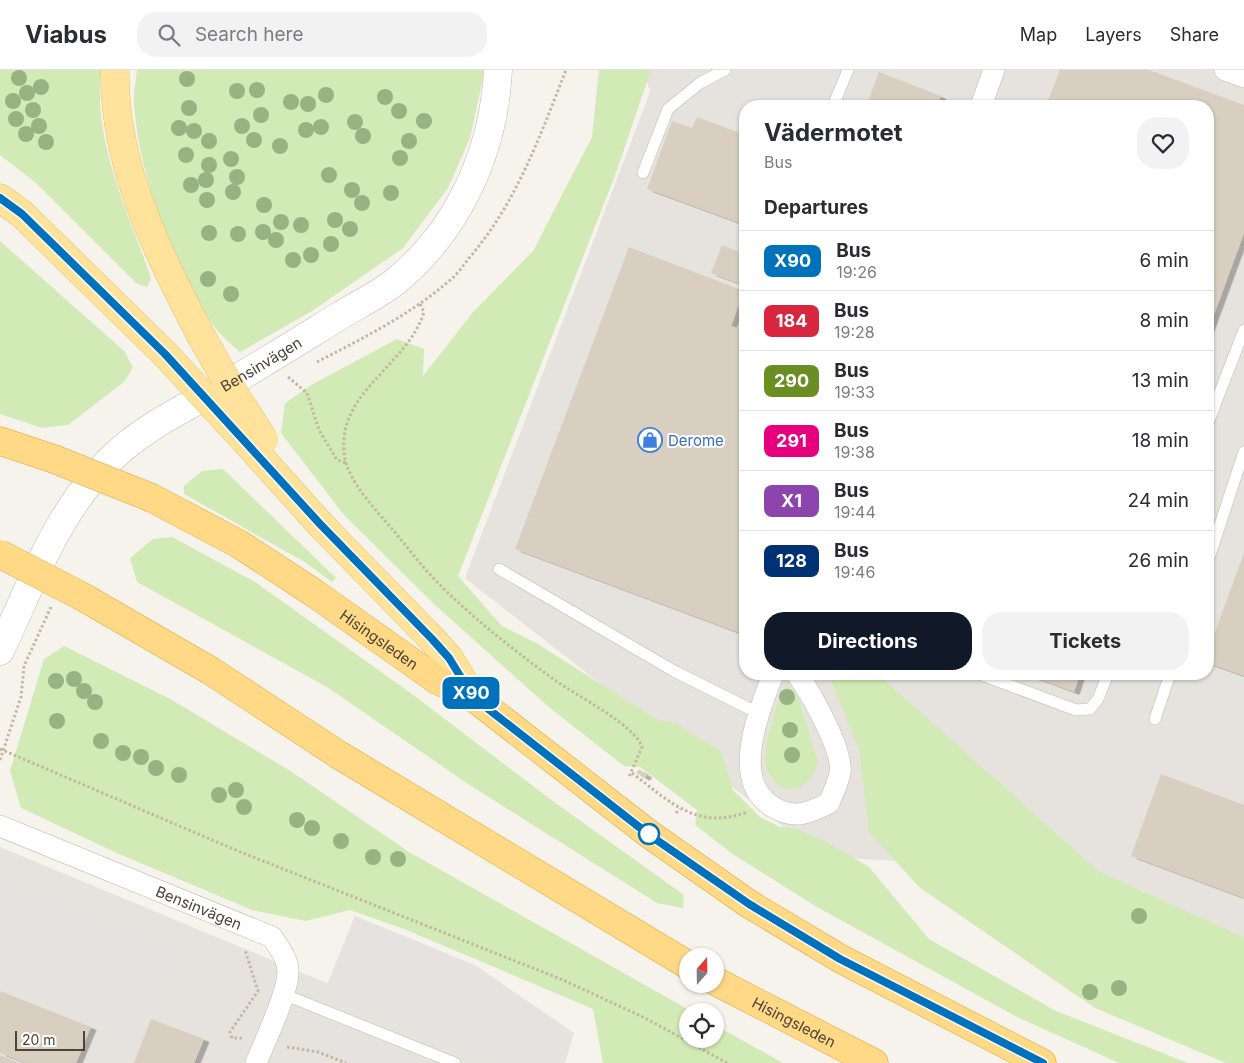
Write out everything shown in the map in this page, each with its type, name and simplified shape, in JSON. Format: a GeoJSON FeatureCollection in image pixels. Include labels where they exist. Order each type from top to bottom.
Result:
{"type":"FeatureCollection","features":[{"type":"Feature","properties":{"kind":"highway","name":"Hisingsleden"},"geometry":{"type":"LineString","coordinates":[[0,441],[54,459],[152,498],[255,554],[314,593],[415,666],[437,680],[473,697],[648,834],[749,904],[840,959],[1042,1063]]}},
{"type":"Feature","properties":{"kind":"highway"},"geometry":{"type":"LineString","coordinates":[[0,554],[83,597],[211,670],[339,755],[679,960]]}},
{"type":"Feature","properties":{"kind":"highway","name":"Hisingsleden"},"geometry":{"type":"LineString","coordinates":[[724,986],[874,1063]]}},
{"type":"Feature","properties":{"kind":"main road"},"geometry":{"type":"LineString","coordinates":[[115,70],[116,111],[125,154],[140,203],[166,269],[230,387],[258,447]]}},
{"type":"Feature","properties":{"kind":"main road"},"geometry":{"type":"LineString","coordinates":[[0,198],[22,214],[258,447],[320,524],[449,658],[473,697]]}},
{"type":"Feature","properties":{"kind":"street","name":"Bensinvägen"},"geometry":{"type":"LineString","coordinates":[[0,651],[52,540],[81,496],[109,460],[140,435],[249,372],[396,281],[426,250],[452,219],[471,184],[486,141],[496,101],[498,70]]}},
{"type":"Feature","properties":{"kind":"street"},"geometry":{"type":"LineString","coordinates":[[983,100],[994,70]]}},
{"type":"Feature","properties":{"kind":"street"},"geometry":{"type":"LineString","coordinates":[[1225,70],[1244,77]]}},
{"type":"Feature","properties":{"kind":"street"},"geometry":{"type":"LineString","coordinates":[[771,680],[758,712],[749,760],[756,792],[762,801],[780,812],[804,815],[829,803],[840,772],[835,743],[802,680]]}},
{"type":"Feature","properties":{"kind":"street","name":"Bensinvägen"},"geometry":{"type":"LineString","coordinates":[[0,826],[272,937],[284,954],[288,972],[283,994],[256,1063]]}},
{"type":"Feature","properties":{"kind":"lane"},"geometry":{"type":"LineString","coordinates":[[643,173],[668,109],[700,83],[725,70]]}},
{"type":"Feature","properties":{"kind":"lane"},"geometry":{"type":"LineString","coordinates":[[836,100],[848,70]]}},
{"type":"Feature","properties":{"kind":"lane"},"geometry":{"type":"LineString","coordinates":[[1214,408],[1244,330]]}},
{"type":"Feature","properties":{"kind":"lane"},"geometry":{"type":"LineString","coordinates":[[1214,543],[1244,452]]}},
{"type":"Feature","properties":{"kind":"lane"},"geometry":{"type":"LineString","coordinates":[[499,569],[674,671],[758,712]]}},
{"type":"Feature","properties":{"kind":"lane"},"geometry":{"type":"LineString","coordinates":[[995,680],[1076,710],[1090,709],[1098,699],[1106,680]]}},
{"type":"Feature","properties":{"kind":"lane"},"geometry":{"type":"LineString","coordinates":[[1155,719],[1168,680]]}},
{"type":"Feature","properties":{"kind":"lane"},"geometry":{"type":"LineString","coordinates":[[283,994],[454,1063]]}},
{"type":"Feature","properties":{"kind":"path"},"geometry":{"type":"LineString","coordinates":[[420,304],[424,312],[411,339],[364,395],[349,418],[345,432],[346,464],[360,490],[375,509],[438,583],[480,623],[557,681],[634,733],[642,747],[629,777]]}},
{"type":"Feature","properties":{"kind":"path"},"geometry":{"type":"LineString","coordinates":[[288,377],[307,394],[319,430],[330,450],[337,460],[346,464]]}},
{"type":"Feature","properties":{"kind":"path"},"geometry":{"type":"LineString","coordinates":[[0,749],[238,852],[564,980],[645,1018],[727,1063]]}},
{"type":"Feature","properties":{"kind":"path"},"geometry":{"type":"LineString","coordinates":[[632,773],[680,809],[692,815],[730,818],[747,812],[762,801]]}},
{"type":"Feature","properties":{"kind":"path"},"geometry":{"type":"LineString","coordinates":[[676,814],[680,809]]}},
{"type":"Feature","properties":{"kind":"path"},"geometry":{"type":"LineString","coordinates":[[235,923],[258,991],[230,1032],[232,1038],[318,1052],[346,1063]]}},
{"type":"Feature","properties":{"kind":"shaded area"},"geometry":{"type":"Polygon","coordinates":[[[644,70],[1244,70],[1244,937],[1098,871],[822,857],[465,578],[650,92],[644,70]]]}},
{"type":"Feature","properties":{"kind":"shaded area"},"geometry":{"type":"Polygon","coordinates":[[[0,847],[519,1063],[0,1063],[0,847]]]}},
{"type":"Feature","properties":{"kind":"shaded area"},"geometry":{"type":"Polygon","coordinates":[[[0,882],[175,952],[139,1042],[0,986],[0,882]]]}},
{"type":"Feature","properties":{"kind":"shaded area"},"geometry":{"type":"Polygon","coordinates":[[[355,916],[475,965],[574,1033],[565,1063],[503,1063],[324,992],[355,916]]]}},
{"type":"Feature","properties":{"kind":"shaded area"},"geometry":{"type":"Polygon","coordinates":[[[325,1027],[412,1063],[357,1063],[317,1047],[325,1027]]]}},
{"type":"Feature","properties":{"kind":"green space"},"geometry":{"type":"Polygon","coordinates":[[[0,70],[101,70],[102,124],[107,150],[114,176],[151,278],[147,287],[136,283],[36,183],[0,155],[0,70]]]}},
{"type":"Feature","properties":{"kind":"green space"},"geometry":{"type":"Polygon","coordinates":[[[137,70],[483,70],[483,78],[470,138],[448,188],[403,248],[312,311],[240,352],[216,329],[198,301],[184,276],[160,219],[143,160],[137,131],[134,91],[137,70]]]}},
{"type":"Feature","properties":{"kind":"green space"},"geometry":{"type":"Polygon","coordinates":[[[599,70],[651,70],[616,173],[458,576],[502,626],[536,643],[658,720],[676,723],[721,752],[733,790],[760,817],[780,827],[797,829],[827,842],[869,867],[929,939],[1056,1011],[1188,1063],[1119,1063],[1017,1017],[817,907],[734,855],[695,825],[697,810],[640,767],[624,766],[550,708],[435,605],[344,515],[281,433],[285,403],[313,384],[397,339],[424,349],[423,376],[474,311],[533,251],[592,137],[599,70]]]}},
{"type":"Feature","properties":{"kind":"green space"},"geometry":{"type":"Polygon","coordinates":[[[0,241],[124,351],[133,367],[125,381],[68,425],[42,428],[0,414],[0,241]]]}},
{"type":"Feature","properties":{"kind":"green space"},"geometry":{"type":"Polygon","coordinates":[[[223,469],[336,578],[332,582],[303,561],[184,494],[184,486],[202,471],[223,469]]]}},
{"type":"Feature","properties":{"kind":"green space"},"geometry":{"type":"Polygon","coordinates":[[[172,537],[255,582],[412,694],[550,799],[684,895],[683,908],[657,903],[468,784],[327,687],[137,582],[130,558],[153,539],[172,537]]]}},
{"type":"Feature","properties":{"kind":"green space"},"geometry":{"type":"Polygon","coordinates":[[[64,646],[172,700],[292,772],[409,852],[679,1004],[679,1048],[724,1048],[724,1030],[783,1063],[603,1063],[593,1009],[404,929],[350,910],[306,921],[252,910],[119,854],[21,808],[10,771],[44,659],[64,646]]]}},
{"type":"Feature","properties":{"kind":"green space"},"geometry":{"type":"Polygon","coordinates":[[[830,680],[885,680],[1098,871],[1244,937],[1244,1063],[1226,1063],[1095,1008],[919,887],[869,832],[859,749],[830,680]]]}},
{"type":"Feature","properties":{"kind":"green space"},"geometry":{"type":"Polygon","coordinates":[[[786,685],[795,694],[800,703],[818,763],[808,781],[794,789],[782,787],[772,779],[768,773],[765,758],[771,725],[786,685]]]}},
{"type":"Feature","properties":{"kind":"building"},"geometry":{"type":"Polygon","coordinates":[[[1060,70],[1149,70],[1244,105],[1244,233],[1214,315],[1214,100],[1048,100],[1060,70]]]}},
{"type":"Feature","properties":{"kind":"building"},"geometry":{"type":"Polygon","coordinates":[[[879,72],[941,96],[939,100],[868,100],[879,72]]]}},
{"type":"Feature","properties":{"kind":"building"},"geometry":{"type":"Polygon","coordinates":[[[697,117],[739,133],[739,223],[647,189],[672,121],[692,128],[697,117]]]}},
{"type":"Feature","properties":{"kind":"building"},"geometry":{"type":"Polygon","coordinates":[[[722,245],[739,252],[739,284],[711,273],[722,245]]]}},
{"type":"Feature","properties":{"kind":"building","name":"Derome"},"geometry":{"type":"Polygon","coordinates":[[[629,247],[739,289],[739,304],[731,326],[739,329],[739,633],[515,549],[629,247]]]}},
{"type":"Feature","properties":{"kind":"building"},"geometry":{"type":"Polygon","coordinates":[[[1244,553],[1244,676],[1214,665],[1214,635],[1244,553]]]}},
{"type":"Feature","properties":{"kind":"building"},"geometry":{"type":"Polygon","coordinates":[[[1042,680],[1078,680],[1074,692],[1042,680]]]}},
{"type":"Feature","properties":{"kind":"building"},"geometry":{"type":"Polygon","coordinates":[[[639,769],[647,775],[644,778],[636,773],[639,769]]]}},
{"type":"Feature","properties":{"kind":"building"},"geometry":{"type":"Polygon","coordinates":[[[1161,774],[1244,805],[1244,898],[1131,856],[1161,774]]]}},
{"type":"Feature","properties":{"kind":"building"},"geometry":{"type":"Polygon","coordinates":[[[0,991],[91,1027],[76,1063],[26,1063],[0,1053],[0,991]]]}},
{"type":"Feature","properties":{"kind":"building"},"geometry":{"type":"Polygon","coordinates":[[[151,1019],[204,1039],[194,1063],[134,1063],[151,1019]]]}},
{"type":"Feature","properties":{"kind":"building"},"geometry":{"type":"Polygon","coordinates":[[[0,1055],[19,1063],[0,1063],[0,1055]]]}},
{"type":"Feature","properties":{"kind":"bus line","name":"X90"},"geometry":{"type":"LineString","coordinates":[[0,198],[22,214],[165,354],[320,524],[432,639],[449,658],[473,697],[648,834],[749,904],[840,959],[1043,1063]]}},
{"type":"Feature","properties":{"kind":"place","name":"Derome"},"geometry":{"type":"Point","coordinates":[650,440]}}]}
